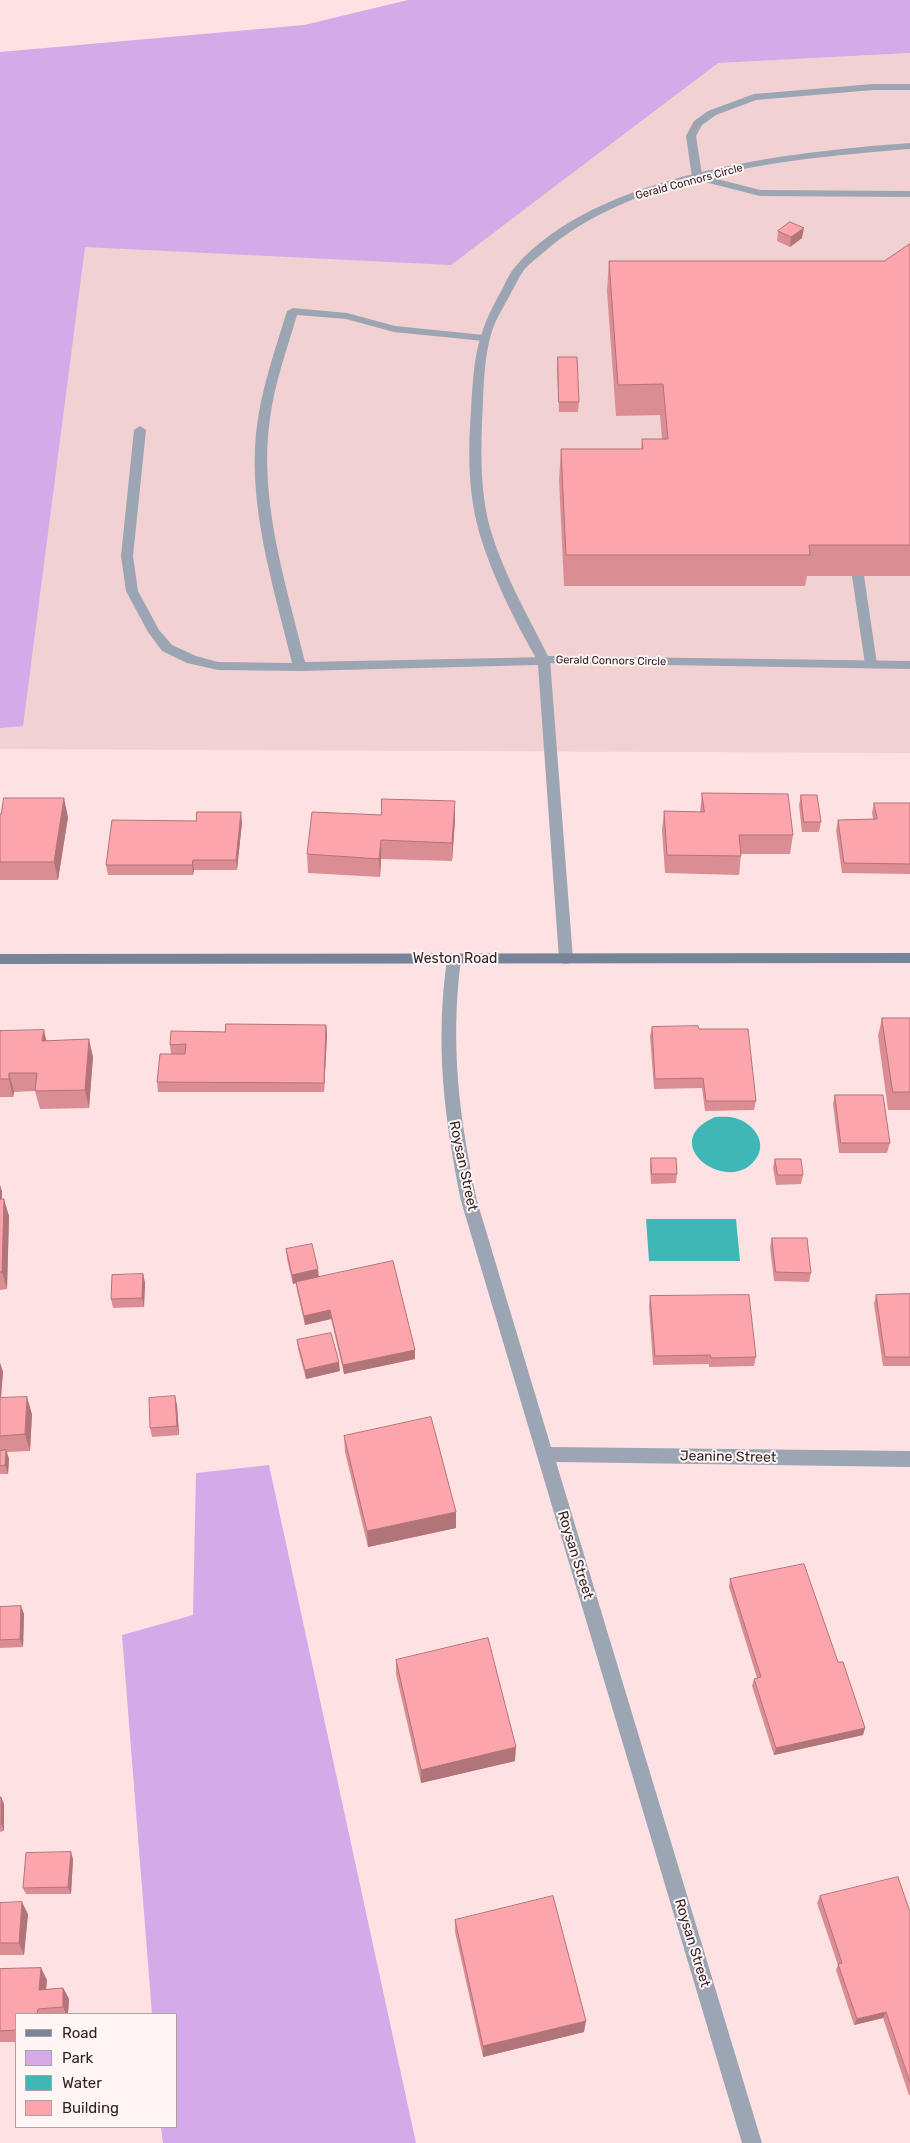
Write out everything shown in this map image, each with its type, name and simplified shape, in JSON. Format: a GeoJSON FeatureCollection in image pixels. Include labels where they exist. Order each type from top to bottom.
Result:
{"type":"FeatureCollection","features":[{"type":"Feature","properties":{"kind":"street"},"geometry":{"type":"LineString","coordinates":[[910,87],[873,87],[754,97],[712,113],[698,123],[691,136],[697,177],[760,193],[910,194]]}},
{"type":"Feature","properties":{"kind":"street","name":"Gerald Connors Circle"},"geometry":{"type":"LineString","coordinates":[[910,146],[825,153],[755,164],[697,177],[609,206],[571,227],[539,249],[518,270],[484,338],[478,377],[475,430],[476,486],[485,529],[503,578],[544,660],[910,665]]}},
{"type":"Feature","properties":{"kind":"street"},"geometry":{"type":"LineString","coordinates":[[300,667],[266,527],[261,482],[262,430],[270,384],[293,311],[347,316],[394,329],[484,338]]}},
{"type":"Feature","properties":{"kind":"street"},"geometry":{"type":"LineString","coordinates":[[140,430],[127,556],[132,591],[154,632],[167,648],[192,660],[218,666],[300,667],[544,660],[566,959]]}},
{"type":"Feature","properties":{"kind":"street"},"geometry":{"type":"LineString","coordinates":[[858,576],[871,664]]}},
{"type":"Feature","properties":{"kind":"street","name":"Weston Road"},"geometry":{"type":"LineString","coordinates":[[0,959],[910,958]]}},
{"type":"Feature","properties":{"kind":"street","name":"Roysan Street"},"geometry":{"type":"LineString","coordinates":[[454,959],[449,988],[446,1029],[450,1096],[457,1145],[469,1201],[752,2143]]}},
{"type":"Feature","properties":{"kind":"street","name":"Jeanine Street"},"geometry":{"type":"LineString","coordinates":[[545,1454],[910,1459]]}},
{"type":"Feature","properties":{"kind":"shaded area"},"geometry":{"type":"Polygon","coordinates":[[[910,53],[910,753],[0,749],[0,110],[718,63],[910,53]]]}},
{"type":"Feature","properties":{"kind":"green space"},"geometry":{"type":"Polygon","coordinates":[[[408,0],[910,0],[910,53],[718,63],[451,265],[85,247],[23,726],[0,728],[0,52],[304,25],[408,0]]]}},
{"type":"Feature","properties":{"kind":"green space"},"geometry":{"type":"Polygon","coordinates":[[[269,1465],[416,2143],[163,2143],[161,2128],[178,2128],[178,2013],[152,2013],[122,1635],[193,1615],[196,1473],[269,1465]]]}},
{"type":"Feature","properties":{"kind":"water"},"geometry":{"type":"Polygon","coordinates":[[[715,1117],[738,1119],[750,1126],[758,1136],[760,1142],[759,1154],[743,1170],[729,1172],[715,1169],[702,1162],[694,1152],[692,1140],[698,1128],[715,1117]]]}},
{"type":"Feature","properties":{"kind":"water"},"geometry":{"type":"Polygon","coordinates":[[[646,1219],[736,1219],[740,1261],[649,1261],[646,1219]]]}},
{"type":"Feature","properties":{"kind":"building"},"geometry":{"type":"Polygon","coordinates":[[[790,222],[804,228],[791,237],[778,231],[790,222]]]}},
{"type":"Feature","properties":{"kind":"building"},"geometry":{"type":"Polygon","coordinates":[[[910,244],[910,545],[809,545],[810,555],[566,555],[561,449],[643,449],[642,439],[668,439],[663,384],[618,385],[609,261],[884,261],[910,244]]]}},
{"type":"Feature","properties":{"kind":"building"},"geometry":{"type":"Polygon","coordinates":[[[558,357],[577,357],[579,402],[559,402],[558,357]]]}},
{"type":"Feature","properties":{"kind":"building"},"geometry":{"type":"Polygon","coordinates":[[[702,793],[788,794],[793,835],[739,835],[741,856],[667,855],[664,811],[704,812],[702,793]]]}},
{"type":"Feature","properties":{"kind":"building"},"geometry":{"type":"Polygon","coordinates":[[[801,795],[817,795],[821,822],[804,822],[801,795]]]}},
{"type":"Feature","properties":{"kind":"building"},"geometry":{"type":"Polygon","coordinates":[[[4,798],[64,798],[54,862],[0,862],[0,814],[4,798]]]}},
{"type":"Feature","properties":{"kind":"building"},"geometry":{"type":"Polygon","coordinates":[[[382,799],[455,801],[452,843],[381,840],[379,859],[307,854],[312,812],[381,815],[382,799]]]}},
{"type":"Feature","properties":{"kind":"building"},"geometry":{"type":"Polygon","coordinates":[[[874,803],[910,803],[910,864],[844,863],[838,820],[877,819],[874,803]]]}},
{"type":"Feature","properties":{"kind":"building"},"geometry":{"type":"Polygon","coordinates":[[[197,812],[241,812],[236,860],[193,860],[192,865],[106,865],[112,820],[196,821],[197,812]]]}},
{"type":"Feature","properties":{"kind":"building"},"geometry":{"type":"Polygon","coordinates":[[[882,1018],[910,1018],[910,1092],[893,1092],[882,1018]]]}},
{"type":"Feature","properties":{"kind":"building"},"geometry":{"type":"Polygon","coordinates":[[[226,1024],[326,1025],[324,1083],[157,1082],[160,1054],[185,1054],[186,1044],[170,1045],[171,1031],[225,1032],[226,1024]]]}},
{"type":"Feature","properties":{"kind":"building"},"geometry":{"type":"Polygon","coordinates":[[[698,1026],[699,1029],[748,1029],[756,1101],[706,1101],[703,1078],[655,1079],[652,1027],[698,1026]]]}},
{"type":"Feature","properties":{"kind":"building"},"geometry":{"type":"Polygon","coordinates":[[[44,1030],[42,1041],[89,1039],[85,1090],[35,1091],[37,1073],[9,1073],[9,1079],[0,1079],[0,1031],[44,1030]]]}},
{"type":"Feature","properties":{"kind":"building"},"geometry":{"type":"Polygon","coordinates":[[[835,1095],[883,1095],[890,1143],[841,1143],[835,1095]]]}},
{"type":"Feature","properties":{"kind":"building"},"geometry":{"type":"Polygon","coordinates":[[[651,1158],[676,1158],[677,1174],[652,1174],[651,1158]]]}},
{"type":"Feature","properties":{"kind":"building"},"geometry":{"type":"Polygon","coordinates":[[[775,1159],[801,1159],[803,1175],[778,1175],[775,1159]]]}},
{"type":"Feature","properties":{"kind":"building"},"geometry":{"type":"Polygon","coordinates":[[[0,1199],[4,1199],[2,1272],[0,1272],[0,1199]]]}},
{"type":"Feature","properties":{"kind":"building"},"geometry":{"type":"Polygon","coordinates":[[[772,1238],[807,1238],[811,1273],[776,1272],[772,1238]]]}},
{"type":"Feature","properties":{"kind":"building"},"geometry":{"type":"Polygon","coordinates":[[[312,1244],[318,1269],[292,1275],[286,1249],[312,1244]]]}},
{"type":"Feature","properties":{"kind":"building"},"geometry":{"type":"Polygon","coordinates":[[[393,1261],[415,1350],[343,1365],[330,1310],[304,1316],[296,1282],[393,1261]]]}},
{"type":"Feature","properties":{"kind":"building"},"geometry":{"type":"Polygon","coordinates":[[[143,1274],[142,1298],[111,1299],[112,1275],[143,1274]]]}},
{"type":"Feature","properties":{"kind":"building"},"geometry":{"type":"Polygon","coordinates":[[[910,1294],[910,1357],[885,1357],[876,1295],[910,1294]]]}},
{"type":"Feature","properties":{"kind":"building"},"geometry":{"type":"Polygon","coordinates":[[[749,1295],[756,1357],[711,1358],[710,1355],[655,1356],[650,1296],[749,1295]]]}},
{"type":"Feature","properties":{"kind":"building"},"geometry":{"type":"Polygon","coordinates":[[[331,1333],[339,1362],[305,1370],[297,1340],[331,1333]]]}},
{"type":"Feature","properties":{"kind":"building"},"geometry":{"type":"Polygon","coordinates":[[[175,1396],[177,1426],[150,1428],[149,1398],[175,1396]]]}},
{"type":"Feature","properties":{"kind":"building"},"geometry":{"type":"Polygon","coordinates":[[[27,1397],[25,1434],[0,1436],[0,1398],[27,1397]]]}},
{"type":"Feature","properties":{"kind":"building"},"geometry":{"type":"Polygon","coordinates":[[[431,1417],[456,1512],[367,1531],[344,1436],[431,1417]]]}},
{"type":"Feature","properties":{"kind":"building"},"geometry":{"type":"Polygon","coordinates":[[[6,1450],[5,1465],[0,1466],[0,1451],[6,1450]]]}},
{"type":"Feature","properties":{"kind":"building"},"geometry":{"type":"Polygon","coordinates":[[[804,1564],[838,1662],[843,1662],[865,1728],[776,1748],[754,1679],[761,1677],[730,1579],[804,1564]]]}},
{"type":"Feature","properties":{"kind":"building"},"geometry":{"type":"Polygon","coordinates":[[[21,1606],[20,1639],[0,1640],[0,1607],[21,1606]]]}},
{"type":"Feature","properties":{"kind":"building"},"geometry":{"type":"Polygon","coordinates":[[[488,1638],[516,1747],[421,1770],[396,1660],[488,1638]]]}},
{"type":"Feature","properties":{"kind":"building"},"geometry":{"type":"Polygon","coordinates":[[[1,1797],[1,1824],[0,1824],[1,1797]]]}},
{"type":"Feature","properties":{"kind":"building"},"geometry":{"type":"Polygon","coordinates":[[[71,1852],[68,1887],[23,1888],[26,1853],[71,1852]]]}},
{"type":"Feature","properties":{"kind":"building"},"geometry":{"type":"Polygon","coordinates":[[[898,1877],[910,1912],[910,2082],[886,2012],[857,2019],[838,1964],[842,1963],[820,1896],[898,1877]]]}},
{"type":"Feature","properties":{"kind":"building"},"geometry":{"type":"Polygon","coordinates":[[[553,1896],[586,2021],[483,2046],[455,1920],[553,1896]]]}},
{"type":"Feature","properties":{"kind":"building"},"geometry":{"type":"Polygon","coordinates":[[[22,1902],[19,1943],[0,1943],[0,1903],[22,1902]]]}},
{"type":"Feature","properties":{"kind":"building"},"geometry":{"type":"Polygon","coordinates":[[[41,1968],[39,1990],[63,1988],[63,2007],[38,2009],[37,2013],[15,2013],[15,2030],[0,2031],[0,1969],[41,1968]]]}}]}
